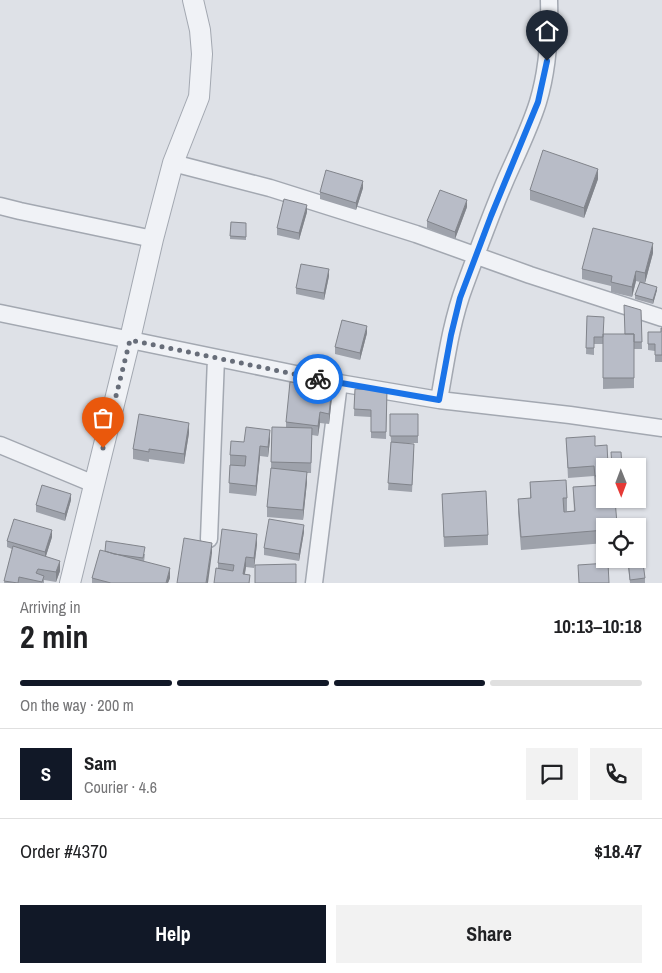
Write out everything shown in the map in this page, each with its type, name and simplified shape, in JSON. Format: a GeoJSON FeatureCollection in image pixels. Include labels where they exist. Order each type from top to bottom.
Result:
{"type":"FeatureCollection","features":[{"type":"Feature","properties":{"kind":"street"},"geometry":{"type":"LineString","coordinates":[[70,583],[173,163],[199,97],[202,54],[200,30],[193,0]]}},
{"type":"Feature","properties":{"kind":"street"},"geometry":{"type":"LineString","coordinates":[[439,400],[451,335],[464,286],[538,102],[547,61],[550,0]]}},
{"type":"Feature","properties":{"kind":"street"},"geometry":{"type":"LineString","coordinates":[[173,163],[270,188],[416,234],[476,257],[662,318]]}},
{"type":"Feature","properties":{"kind":"street"},"geometry":{"type":"LineString","coordinates":[[0,206],[153,239]]}},
{"type":"Feature","properties":{"kind":"street"},"geometry":{"type":"LineString","coordinates":[[0,313],[339,383],[439,400],[662,428]]}},
{"type":"Feature","properties":{"kind":"street"},"geometry":{"type":"LineString","coordinates":[[209,539],[216,358]]}},
{"type":"Feature","properties":{"kind":"street"},"geometry":{"type":"LineString","coordinates":[[314,583],[339,383]]}},
{"type":"Feature","properties":{"kind":"street"},"geometry":{"type":"LineString","coordinates":[[0,445],[94,484]]}},
{"type":"Feature","properties":{"kind":"building"},"geometry":{"type":"Polygon","coordinates":[[[543,150],[598,169],[584,208],[530,190],[543,150]]]}},
{"type":"Feature","properties":{"kind":"building"},"geometry":{"type":"Polygon","coordinates":[[[326,170],[363,181],[356,203],[320,192],[326,170]]]}},
{"type":"Feature","properties":{"kind":"building"},"geometry":{"type":"Polygon","coordinates":[[[440,190],[467,200],[455,232],[427,221],[440,190]]]}},
{"type":"Feature","properties":{"kind":"building"},"geometry":{"type":"Polygon","coordinates":[[[284,199],[307,205],[299,233],[277,228],[284,199]]]}},
{"type":"Feature","properties":{"kind":"building"},"geometry":{"type":"Polygon","coordinates":[[[231,222],[246,223],[246,237],[230,236],[231,222]]]}},
{"type":"Feature","properties":{"kind":"building"},"geometry":{"type":"Polygon","coordinates":[[[593,228],[653,243],[645,273],[636,271],[632,287],[611,282],[612,276],[582,269],[593,228]]]}},
{"type":"Feature","properties":{"kind":"building"},"geometry":{"type":"Polygon","coordinates":[[[301,264],[329,269],[324,293],[296,288],[301,264]]]}},
{"type":"Feature","properties":{"kind":"building"},"geometry":{"type":"Polygon","coordinates":[[[640,282],[657,287],[653,300],[635,295],[640,282]]]}},
{"type":"Feature","properties":{"kind":"building"},"geometry":{"type":"Polygon","coordinates":[[[624,305],[641,310],[642,342],[634,342],[634,334],[625,334],[624,305]]]}},
{"type":"Feature","properties":{"kind":"building"},"geometry":{"type":"Polygon","coordinates":[[[587,316],[604,317],[603,337],[594,337],[594,348],[586,348],[587,316]]]}},
{"type":"Feature","properties":{"kind":"building"},"geometry":{"type":"Polygon","coordinates":[[[342,320],[367,326],[360,353],[335,347],[342,320]]]}},
{"type":"Feature","properties":{"kind":"building"},"geometry":{"type":"Polygon","coordinates":[[[661,328],[662,355],[655,355],[655,344],[648,344],[648,332],[661,332],[661,328]]]}},
{"type":"Feature","properties":{"kind":"building"},"geometry":{"type":"Polygon","coordinates":[[[603,334],[634,334],[634,378],[603,378],[603,334]]]}},
{"type":"Feature","properties":{"kind":"building"},"geometry":{"type":"Polygon","coordinates":[[[290,382],[332,387],[329,414],[320,412],[318,426],[286,422],[290,382]]]}},
{"type":"Feature","properties":{"kind":"building"},"geometry":{"type":"Polygon","coordinates":[[[355,389],[387,390],[386,432],[371,432],[371,410],[354,409],[355,389]]]}},
{"type":"Feature","properties":{"kind":"building"},"geometry":{"type":"Polygon","coordinates":[[[139,414],[189,423],[184,454],[149,449],[149,452],[133,449],[139,414]]]}},
{"type":"Feature","properties":{"kind":"building"},"geometry":{"type":"Polygon","coordinates":[[[390,414],[418,414],[418,436],[390,436],[390,414]]]}},
{"type":"Feature","properties":{"kind":"building"},"geometry":{"type":"Polygon","coordinates":[[[246,427],[270,430],[268,447],[260,446],[256,486],[229,483],[230,465],[245,466],[246,456],[230,455],[231,441],[244,442],[246,427]]]}},
{"type":"Feature","properties":{"kind":"building"},"geometry":{"type":"Polygon","coordinates":[[[272,427],[312,428],[311,463],[271,462],[272,427]]]}},
{"type":"Feature","properties":{"kind":"building"},"geometry":{"type":"Polygon","coordinates":[[[595,436],[595,446],[607,445],[608,458],[596,458],[596,476],[594,466],[568,468],[566,438],[595,436]]]}},
{"type":"Feature","properties":{"kind":"building"},"geometry":{"type":"Polygon","coordinates":[[[391,442],[414,444],[412,485],[388,483],[391,442]]]}},
{"type":"Feature","properties":{"kind":"building"},"geometry":{"type":"Polygon","coordinates":[[[611,452],[621,452],[621,458],[611,458],[611,452]]]}},
{"type":"Feature","properties":{"kind":"building"},"geometry":{"type":"Polygon","coordinates":[[[271,468],[307,472],[303,510],[267,507],[271,468]]]}},
{"type":"Feature","properties":{"kind":"building"},"geometry":{"type":"Polygon","coordinates":[[[566,480],[567,498],[563,498],[564,512],[575,511],[573,487],[596,486],[596,508],[616,508],[617,518],[596,518],[596,531],[521,537],[518,499],[531,498],[530,482],[566,480]]]}},
{"type":"Feature","properties":{"kind":"building"},"geometry":{"type":"Polygon","coordinates":[[[42,485],[71,494],[65,514],[36,505],[42,485]]]}},
{"type":"Feature","properties":{"kind":"building"},"geometry":{"type":"Polygon","coordinates":[[[486,491],[488,535],[444,537],[442,494],[486,491]]]}},
{"type":"Feature","properties":{"kind":"building"},"geometry":{"type":"Polygon","coordinates":[[[14,519],[52,530],[45,552],[7,541],[14,519]]]}},
{"type":"Feature","properties":{"kind":"building"},"geometry":{"type":"Polygon","coordinates":[[[269,519],[304,525],[299,554],[264,548],[269,519]]]}},
{"type":"Feature","properties":{"kind":"building"},"geometry":{"type":"Polygon","coordinates":[[[222,529],[257,534],[254,558],[246,557],[243,574],[250,575],[249,583],[214,583],[216,568],[233,571],[234,565],[218,563],[222,529]]]}},
{"type":"Feature","properties":{"kind":"building"},"geometry":{"type":"Polygon","coordinates":[[[184,538],[212,543],[206,583],[177,583],[184,538]]]}},
{"type":"Feature","properties":{"kind":"building"},"geometry":{"type":"Polygon","coordinates":[[[106,541],[145,547],[143,558],[105,551],[106,541]]]}},
{"type":"Feature","properties":{"kind":"building"},"geometry":{"type":"Polygon","coordinates":[[[13,546],[60,561],[56,572],[38,569],[36,573],[44,576],[42,582],[19,577],[18,583],[4,581],[13,546]]]}},
{"type":"Feature","properties":{"kind":"building"},"geometry":{"type":"Polygon","coordinates":[[[100,550],[170,568],[166,583],[111,583],[92,578],[100,550]]]}},
{"type":"Feature","properties":{"kind":"building"},"geometry":{"type":"Polygon","coordinates":[[[296,564],[296,583],[255,583],[255,565],[296,564]]]}},
{"type":"Feature","properties":{"kind":"building"},"geometry":{"type":"Polygon","coordinates":[[[596,564],[596,568],[608,568],[609,583],[579,583],[578,565],[596,564]]]}},
{"type":"Feature","properties":{"kind":"building"},"geometry":{"type":"Polygon","coordinates":[[[629,568],[644,568],[645,578],[630,580],[629,568]]]}},
{"type":"Feature","properties":{"kind":"way so far"},"geometry":{"type":"LineString","coordinates":[[103,448],[130,340],[318,379]]}},
{"type":"Feature","properties":{"kind":"route"},"geometry":{"type":"LineString","coordinates":[[318,379],[439,400],[460,298],[491,216],[538,102],[547,61]]}}]}
